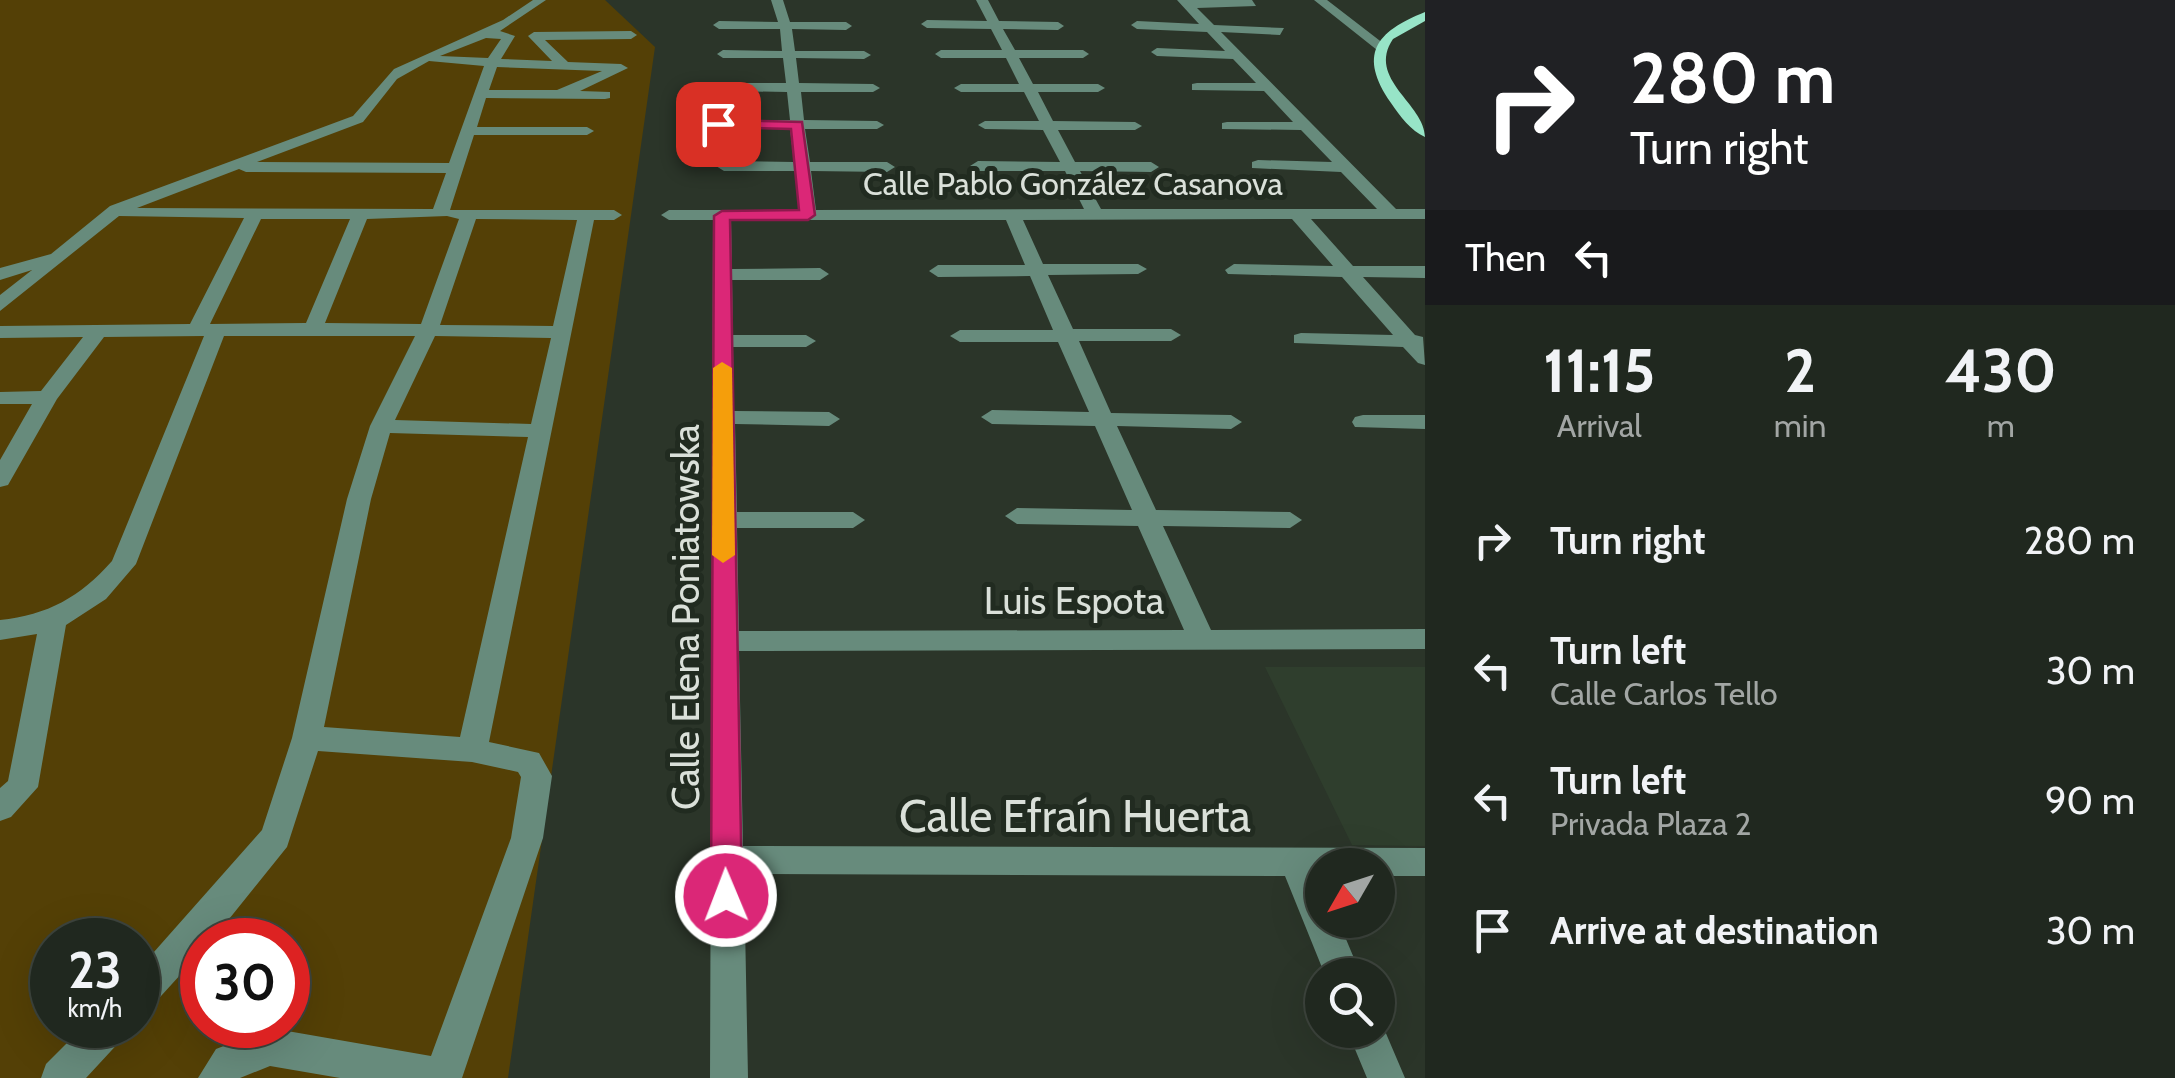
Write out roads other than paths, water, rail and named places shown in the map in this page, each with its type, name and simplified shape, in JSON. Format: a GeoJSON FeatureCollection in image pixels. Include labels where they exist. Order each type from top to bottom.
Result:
{"type":"FeatureCollection","features":[{"type":"Feature","properties":{"kind":"main road"},"geometry":{"type":"LineString","coordinates":[[1421,22],[1389,37],[1382,47],[1381,74],[1422,128]]}},
{"type":"Feature","properties":{"kind":"street"},"geometry":{"type":"LineString","coordinates":[[0,304],[110,213],[358,118],[372,108],[384,82],[400,70],[485,34],[527,12],[540,0]]}},
{"type":"Feature","properties":{"kind":"street"},"geometry":{"type":"LineString","coordinates":[[777,0],[786,26],[808,215]]}},
{"type":"Feature","properties":{"kind":"street"},"geometry":{"type":"LineString","coordinates":[[982,0],[1094,212]]}},
{"type":"Feature","properties":{"kind":"street"},"geometry":{"type":"LineString","coordinates":[[1320,0],[1382,47]]}},
{"type":"Feature","properties":{"kind":"street"},"geometry":{"type":"LineString","coordinates":[[1184,1],[1252,4]]}},
{"type":"Feature","properties":{"kind":"street"},"geometry":{"type":"LineString","coordinates":[[1184,1],[1240,57],[1268,74],[1307,126],[1390,213]]}},
{"type":"Feature","properties":{"kind":"street"},"geometry":{"type":"LineString","coordinates":[[928,24],[1058,26]]}},
{"type":"Feature","properties":{"kind":"street"},"geometry":{"type":"LineString","coordinates":[[718,25],[846,26]]}},
{"type":"Feature","properties":{"kind":"street"},"geometry":{"type":"LineString","coordinates":[[1137,25],[1280,31]]}},
{"type":"Feature","properties":{"kind":"street"},"geometry":{"type":"LineString","coordinates":[[485,34],[625,35],[621,68]]}},
{"type":"Feature","properties":{"kind":"street"},"geometry":{"type":"LineString","coordinates":[[440,214],[491,64],[510,36]]}},
{"type":"Feature","properties":{"kind":"street"},"geometry":{"type":"LineString","coordinates":[[534,36],[564,65]]}},
{"type":"Feature","properties":{"kind":"street"},"geometry":{"type":"LineString","coordinates":[[1158,52],[1240,57]]}},
{"type":"Feature","properties":{"kind":"street"},"geometry":{"type":"LineString","coordinates":[[724,54],[864,55]]}},
{"type":"Feature","properties":{"kind":"street"},"geometry":{"type":"LineString","coordinates":[[941,54],[1083,54]]}},
{"type":"Feature","properties":{"kind":"street"},"geometry":{"type":"LineString","coordinates":[[428,60],[621,68]]}},
{"type":"Feature","properties":{"kind":"street"},"geometry":{"type":"LineString","coordinates":[[558,95],[621,68]]}},
{"type":"Feature","properties":{"kind":"street"},"geometry":{"type":"LineString","coordinates":[[1197,87],[1268,74]]}},
{"type":"Feature","properties":{"kind":"street"},"geometry":{"type":"LineString","coordinates":[[721,88],[873,88]]}},
{"type":"Feature","properties":{"kind":"street"},"geometry":{"type":"LineString","coordinates":[[961,88],[1098,88]]}},
{"type":"Feature","properties":{"kind":"street"},"geometry":{"type":"LineString","coordinates":[[483,94],[605,95]]}},
{"type":"Feature","properties":{"kind":"street"},"geometry":{"type":"LineString","coordinates":[[718,124],[877,125]]}},
{"type":"Feature","properties":{"kind":"street"},"geometry":{"type":"LineString","coordinates":[[985,125],[1135,126]]}},
{"type":"Feature","properties":{"kind":"street"},"geometry":{"type":"LineString","coordinates":[[1228,126],[1307,126]]}},
{"type":"Feature","properties":{"kind":"street"},"geometry":{"type":"LineString","coordinates":[[470,132],[587,131]]}},
{"type":"Feature","properties":{"kind":"street"},"geometry":{"type":"LineString","coordinates":[[232,166],[456,168]]}},
{"type":"Feature","properties":{"kind":"street"},"geometry":{"type":"LineString","coordinates":[[724,166],[887,167]]}},
{"type":"Feature","properties":{"kind":"street"},"geometry":{"type":"LineString","coordinates":[[978,166],[1151,168]]}},
{"type":"Feature","properties":{"kind":"street"},"geometry":{"type":"LineString","coordinates":[[1258,166],[1346,167]]}},
{"type":"Feature","properties":{"kind":"street"},"geometry":{"type":"LineString","coordinates":[[110,213],[614,215]]}},
{"type":"Feature","properties":{"kind":"street"},"geometry":{"type":"LineString","coordinates":[[0,630],[53,623],[104,588],[123,564],[206,330],[255,214]]}},
{"type":"Feature","properties":{"kind":"street"},"geometry":{"type":"LineString","coordinates":[[313,329],[360,214]]}},
{"type":"Feature","properties":{"kind":"street"},"geometry":{"type":"LineString","coordinates":[[160,971],[276,837],[307,738],[360,498],[381,426],[429,328],[469,214]]}},
{"type":"Feature","properties":{"kind":"street"},"geometry":{"type":"LineString","coordinates":[[1297,214],[1417,341],[1425,359]]}},
{"type":"Feature","properties":{"kind":"street","name":"Calle Pablo González Casanova"},"geometry":{"type":"LineString","coordinates":[[669,215],[1425,214]]}},
{"type":"Feature","properties":{"kind":"street"},"geometry":{"type":"LineString","coordinates":[[472,750],[587,215]]}},
{"type":"Feature","properties":{"kind":"street"},"geometry":{"type":"LineString","coordinates":[[1012,215],[1201,638]]}},
{"type":"Feature","properties":{"kind":"street","name":"Calle Elena Poniatowska"},"geometry":{"type":"LineString","coordinates":[[722,216],[729,1078]]}},
{"type":"Feature","properties":{"kind":"street"},"geometry":{"type":"LineString","coordinates":[[0,274],[66,253]]}},
{"type":"Feature","properties":{"kind":"street"},"geometry":{"type":"LineString","coordinates":[[938,270],[1138,269]]}},
{"type":"Feature","properties":{"kind":"street"},"geometry":{"type":"LineString","coordinates":[[1234,270],[1425,272]]}},
{"type":"Feature","properties":{"kind":"street"},"geometry":{"type":"LineString","coordinates":[[722,275],[820,274]]}},
{"type":"Feature","properties":{"kind":"street"},"geometry":{"type":"LineString","coordinates":[[0,332],[429,328],[562,332]]}},
{"type":"Feature","properties":{"kind":"street"},"geometry":{"type":"LineString","coordinates":[[0,480],[47,396],[98,331]]}},
{"type":"Feature","properties":{"kind":"street"},"geometry":{"type":"LineString","coordinates":[[960,336],[1171,335]]}},
{"type":"Feature","properties":{"kind":"street"},"geometry":{"type":"LineString","coordinates":[[1302,339],[1417,341]]}},
{"type":"Feature","properties":{"kind":"street"},"geometry":{"type":"LineString","coordinates":[[722,342],[806,341]]}},
{"type":"Feature","properties":{"kind":"street"},"geometry":{"type":"LineString","coordinates":[[0,398],[47,396]]}},
{"type":"Feature","properties":{"kind":"street"},"geometry":{"type":"LineString","coordinates":[[723,417],[830,419]]}},
{"type":"Feature","properties":{"kind":"street"},"geometry":{"type":"LineString","coordinates":[[992,417],[1231,422]]}},
{"type":"Feature","properties":{"kind":"street"},"geometry":{"type":"LineString","coordinates":[[1363,422],[1425,422]]}},
{"type":"Feature","properties":{"kind":"street"},"geometry":{"type":"LineString","coordinates":[[381,426],[540,431]]}},
{"type":"Feature","properties":{"kind":"street"},"geometry":{"type":"LineString","coordinates":[[1017,516],[1290,520]]}},
{"type":"Feature","properties":{"kind":"street"},"geometry":{"type":"LineString","coordinates":[[723,520],[853,520]]}},
{"type":"Feature","properties":{"kind":"street"},"geometry":{"type":"LineString","coordinates":[[0,808],[22,787],[53,623]]}},
{"type":"Feature","properties":{"kind":"street","name":"Luis Espota"},"geometry":{"type":"LineString","coordinates":[[724,641],[1425,638]]}},
{"type":"Feature","properties":{"kind":"street"},"geometry":{"type":"LineString","coordinates":[[217,1078],[230,1062],[270,1047],[442,1078],[527,838],[537,776],[528,762],[472,750],[307,738]]}},
{"type":"Feature","properties":{"kind":"street","name":"Calle Efraín Huerta"},"geometry":{"type":"LineString","coordinates":[[726,860],[1425,862]]}},
{"type":"Feature","properties":{"kind":"street"},"geometry":{"type":"LineString","coordinates":[[1296,861],[1336,958]]}},
{"type":"Feature","properties":{"kind":"street"},"geometry":{"type":"LineString","coordinates":[[60,1078],[88,1048]]}},
{"type":"Feature","properties":{"kind":"street"},"geometry":{"type":"LineString","coordinates":[[1374,1048],[1386,1078]]}}]}
